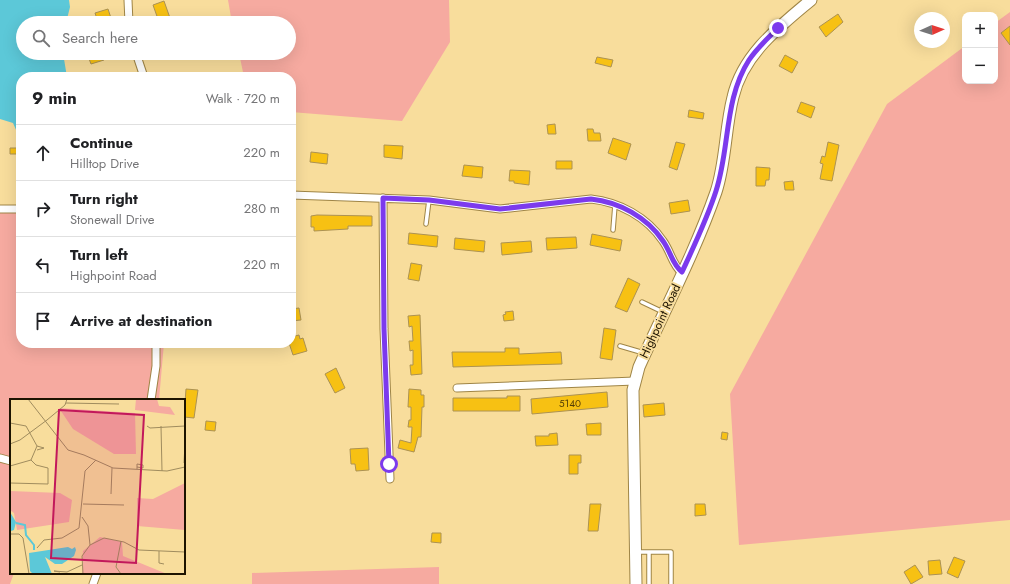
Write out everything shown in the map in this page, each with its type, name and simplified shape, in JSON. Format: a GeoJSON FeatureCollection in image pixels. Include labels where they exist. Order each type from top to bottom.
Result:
{"type":"FeatureCollection","features":[{"type":"Feature","properties":{"kind":"street"},"geometry":{"type":"LineString","coordinates":[[128,0],[129,16]]}},
{"type":"Feature","properties":{"kind":"street","name":"Highpoint Road"},"geometry":{"type":"LineString","coordinates":[[636,584],[633,390],[635,381],[645,353],[682,272],[716,191],[733,97],[739,77],[749,59],[761,44],[806,2]]}},
{"type":"Feature","properties":{"kind":"street"},"geometry":{"type":"LineString","coordinates":[[138,60],[142,72]]}},
{"type":"Feature","properties":{"kind":"street"},"geometry":{"type":"LineString","coordinates":[[296,196],[429,200],[500,209],[591,199],[605,201],[632,212],[650,224],[664,242],[675,266],[682,272]]}},
{"type":"Feature","properties":{"kind":"street"},"geometry":{"type":"LineString","coordinates":[[383,198],[384,329],[390,479]]}},
{"type":"Feature","properties":{"kind":"street"},"geometry":{"type":"LineString","coordinates":[[0,209],[16,209]]}},
{"type":"Feature","properties":{"kind":"street"},"geometry":{"type":"LineString","coordinates":[[151,399],[156,366],[156,348]]}},
{"type":"Feature","properties":{"kind":"street"},"geometry":{"type":"LineString","coordinates":[[458,388],[635,381]]}},
{"type":"Feature","properties":{"kind":"street"},"geometry":{"type":"LineString","coordinates":[[0,458],[10,461]]}},
{"type":"Feature","properties":{"kind":"street"},"geometry":{"type":"LineString","coordinates":[[93,584],[97,574]]}},
{"type":"Feature","properties":{"kind":"lane"},"geometry":{"type":"LineString","coordinates":[[426,224],[429,200]]}},
{"type":"Feature","properties":{"kind":"lane"},"geometry":{"type":"LineString","coordinates":[[613,230],[615,205]]}},
{"type":"Feature","properties":{"kind":"lane"},"geometry":{"type":"LineString","coordinates":[[642,302],[664,312]]}},
{"type":"Feature","properties":{"kind":"lane"},"geometry":{"type":"LineString","coordinates":[[620,346],[645,353]]}},
{"type":"Feature","properties":{"kind":"lane"},"geometry":{"type":"LineString","coordinates":[[635,552],[671,552],[670,584]]}},
{"type":"Feature","properties":{"kind":"lane"},"geometry":{"type":"LineString","coordinates":[[649,552],[649,584]]}},
{"type":"Feature","properties":{"kind":"shaded area"},"geometry":{"type":"Polygon","coordinates":[[[228,0],[449,0],[450,42],[402,121],[296,112],[296,72],[243,72],[240,60],[296,60],[296,16],[231,16],[228,0]]]}},
{"type":"Feature","properties":{"kind":"shaded area"},"geometry":{"type":"Polygon","coordinates":[[[1010,12],[1010,520],[739,545],[730,394],[887,104],[962,48],[962,84],[998,84],[998,21],[1010,12]]]}},
{"type":"Feature","properties":{"kind":"shaded area"},"geometry":{"type":"Polygon","coordinates":[[[0,211],[16,213],[16,348],[164,348],[159,399],[10,399],[10,574],[14,574],[10,584],[0,584],[0,211]]]}},
{"type":"Feature","properties":{"kind":"shaded area"},"geometry":{"type":"Polygon","coordinates":[[[439,567],[439,584],[252,584],[252,573],[439,567]]]}},
{"type":"Feature","properties":{"kind":"water"},"geometry":{"type":"Polygon","coordinates":[[[0,0],[69,0],[70,7],[68,16],[16,16],[16,60],[64,60],[66,72],[16,72],[16,130],[13,123],[0,119],[0,0]]]}},
{"type":"Feature","properties":{"kind":"building"},"geometry":{"type":"Polygon","coordinates":[[[164,1],[169,16],[157,16],[153,5],[164,1]]]}},
{"type":"Feature","properties":{"kind":"building"},"geometry":{"type":"Polygon","coordinates":[[[108,9],[110,16],[96,16],[95,13],[108,9]]]}},
{"type":"Feature","properties":{"kind":"building"},"geometry":{"type":"Polygon","coordinates":[[[838,14],[843,22],[826,37],[819,27],[838,14]]]}},
{"type":"Feature","properties":{"kind":"building"},"geometry":{"type":"Polygon","coordinates":[[[1010,26],[1010,45],[1001,33],[1010,26]]]}},
{"type":"Feature","properties":{"kind":"building"},"geometry":{"type":"Polygon","coordinates":[[[785,55],[798,62],[792,73],[779,66],[785,55]]]}},
{"type":"Feature","properties":{"kind":"building"},"geometry":{"type":"Polygon","coordinates":[[[597,57],[613,60],[611,67],[595,63],[597,57]]]}},
{"type":"Feature","properties":{"kind":"building"},"geometry":{"type":"Polygon","coordinates":[[[90,60],[104,60],[91,64],[90,60]]]}},
{"type":"Feature","properties":{"kind":"building"},"geometry":{"type":"Polygon","coordinates":[[[801,102],[815,107],[811,118],[797,112],[801,102]]]}},
{"type":"Feature","properties":{"kind":"building"},"geometry":{"type":"Polygon","coordinates":[[[689,110],[704,113],[703,119],[688,117],[689,110]]]}},
{"type":"Feature","properties":{"kind":"building"},"geometry":{"type":"Polygon","coordinates":[[[555,124],[556,134],[548,134],[547,125],[555,124]]]}},
{"type":"Feature","properties":{"kind":"building"},"geometry":{"type":"Polygon","coordinates":[[[587,129],[593,129],[594,133],[600,133],[601,141],[588,141],[587,129]]]}},
{"type":"Feature","properties":{"kind":"building"},"geometry":{"type":"Polygon","coordinates":[[[613,138],[631,144],[626,160],[608,153],[613,138]]]}},
{"type":"Feature","properties":{"kind":"building"},"geometry":{"type":"Polygon","coordinates":[[[676,142],[685,144],[677,170],[669,167],[676,142]]]}},
{"type":"Feature","properties":{"kind":"building"},"geometry":{"type":"Polygon","coordinates":[[[828,142],[839,145],[832,181],[820,179],[823,164],[820,163],[822,156],[825,157],[828,142]]]}},
{"type":"Feature","properties":{"kind":"building"},"geometry":{"type":"Polygon","coordinates":[[[384,145],[403,146],[402,159],[384,157],[384,145]]]}},
{"type":"Feature","properties":{"kind":"building"},"geometry":{"type":"Polygon","coordinates":[[[10,148],[16,148],[16,154],[10,154],[10,148]]]}},
{"type":"Feature","properties":{"kind":"building"},"geometry":{"type":"Polygon","coordinates":[[[311,152],[328,154],[327,164],[310,162],[311,152]]]}},
{"type":"Feature","properties":{"kind":"building"},"geometry":{"type":"Polygon","coordinates":[[[556,161],[572,161],[572,169],[556,169],[556,161]]]}},
{"type":"Feature","properties":{"kind":"building"},"geometry":{"type":"Polygon","coordinates":[[[464,165],[483,167],[482,178],[462,176],[464,165]]]}},
{"type":"Feature","properties":{"kind":"building"},"geometry":{"type":"Polygon","coordinates":[[[756,167],[770,168],[769,180],[766,180],[765,186],[756,186],[756,167]]]}},
{"type":"Feature","properties":{"kind":"building"},"geometry":{"type":"Polygon","coordinates":[[[510,170],[530,171],[529,185],[509,181],[510,170]]]}},
{"type":"Feature","properties":{"kind":"building"},"geometry":{"type":"Polygon","coordinates":[[[793,181],[794,190],[785,190],[784,182],[793,181]]]}},
{"type":"Feature","properties":{"kind":"building"},"geometry":{"type":"Polygon","coordinates":[[[688,200],[690,211],[671,214],[669,203],[688,200]]]}},
{"type":"Feature","properties":{"kind":"building"},"geometry":{"type":"Polygon","coordinates":[[[311,216],[372,216],[372,226],[348,226],[348,229],[314,231],[314,227],[311,227],[311,216]]]}},
{"type":"Feature","properties":{"kind":"building"},"geometry":{"type":"Polygon","coordinates":[[[409,233],[438,236],[437,247],[408,244],[409,233]]]}},
{"type":"Feature","properties":{"kind":"building"},"geometry":{"type":"Polygon","coordinates":[[[592,234],[622,240],[620,251],[590,245],[592,234]]]}},
{"type":"Feature","properties":{"kind":"building"},"geometry":{"type":"Polygon","coordinates":[[[576,237],[577,248],[547,250],[546,238],[576,237]]]}},
{"type":"Feature","properties":{"kind":"building"},"geometry":{"type":"Polygon","coordinates":[[[455,238],[485,241],[484,252],[454,249],[455,238]]]}},
{"type":"Feature","properties":{"kind":"building"},"geometry":{"type":"Polygon","coordinates":[[[531,241],[532,252],[502,255],[501,243],[531,241]]]}},
{"type":"Feature","properties":{"kind":"building"},"geometry":{"type":"Polygon","coordinates":[[[411,263],[422,265],[419,281],[408,279],[411,263]]]}},
{"type":"Feature","properties":{"kind":"building"},"geometry":{"type":"Polygon","coordinates":[[[628,278],[640,284],[627,312],[615,307],[628,278]]]}},
{"type":"Feature","properties":{"kind":"building"},"geometry":{"type":"Polygon","coordinates":[[[296,308],[299,308],[301,320],[296,320],[296,308]]]}},
{"type":"Feature","properties":{"kind":"building"},"geometry":{"type":"Polygon","coordinates":[[[513,311],[514,320],[504,321],[503,315],[506,314],[505,312],[513,311]]]}},
{"type":"Feature","properties":{"kind":"building"},"geometry":{"type":"Polygon","coordinates":[[[420,315],[422,374],[411,375],[410,365],[413,365],[413,350],[410,351],[409,341],[413,341],[412,326],[409,327],[408,316],[420,315]]]}},
{"type":"Feature","properties":{"kind":"building"},"geometry":{"type":"Polygon","coordinates":[[[604,328],[616,330],[612,360],[600,358],[604,328]]]}},
{"type":"Feature","properties":{"kind":"building"},"geometry":{"type":"Polygon","coordinates":[[[299,335],[300,339],[303,338],[307,351],[293,355],[291,348],[296,348],[296,336],[299,335]]]}},
{"type":"Feature","properties":{"kind":"building"},"geometry":{"type":"Polygon","coordinates":[[[505,348],[519,348],[519,354],[561,352],[562,364],[453,367],[452,352],[505,352],[505,348]]]}},
{"type":"Feature","properties":{"kind":"building"},"geometry":{"type":"Polygon","coordinates":[[[336,368],[345,388],[335,393],[325,374],[336,368]]]}},
{"type":"Feature","properties":{"kind":"building"},"geometry":{"type":"Polygon","coordinates":[[[186,389],[198,390],[194,418],[185,417],[186,389]]]}},
{"type":"Feature","properties":{"kind":"building"},"geometry":{"type":"Polygon","coordinates":[[[409,389],[421,390],[421,395],[424,395],[421,437],[418,437],[414,452],[398,448],[400,440],[411,443],[412,427],[408,427],[409,420],[411,420],[411,407],[408,407],[409,389]]]}},
{"type":"Feature","properties":{"kind":"building"},"geometry":{"type":"Polygon","coordinates":[[[607,392],[608,407],[532,414],[531,399],[607,392]]]}},
{"type":"Feature","properties":{"kind":"building"},"geometry":{"type":"Polygon","coordinates":[[[507,396],[520,396],[520,411],[453,411],[453,398],[507,398],[507,396]]]}},
{"type":"Feature","properties":{"kind":"building"},"geometry":{"type":"Polygon","coordinates":[[[664,403],[665,415],[644,417],[643,405],[664,403]]]}},
{"type":"Feature","properties":{"kind":"building"},"geometry":{"type":"Polygon","coordinates":[[[206,421],[216,422],[215,431],[205,430],[206,421]]]}},
{"type":"Feature","properties":{"kind":"building"},"geometry":{"type":"Polygon","coordinates":[[[601,423],[601,435],[587,435],[586,424],[601,423]]]}},
{"type":"Feature","properties":{"kind":"building"},"geometry":{"type":"Polygon","coordinates":[[[722,432],[728,433],[727,440],[721,439],[722,432]]]}},
{"type":"Feature","properties":{"kind":"building"},"geometry":{"type":"Polygon","coordinates":[[[557,433],[558,445],[536,446],[535,436],[549,436],[549,434],[557,433]]]}},
{"type":"Feature","properties":{"kind":"building"},"geometry":{"type":"Polygon","coordinates":[[[368,448],[369,470],[356,471],[355,464],[351,464],[350,449],[368,448]]]}},
{"type":"Feature","properties":{"kind":"building"},"geometry":{"type":"Polygon","coordinates":[[[569,455],[581,455],[581,463],[578,463],[578,474],[569,474],[569,455]]]}},
{"type":"Feature","properties":{"kind":"building"},"geometry":{"type":"Polygon","coordinates":[[[590,504],[601,504],[598,531],[588,531],[590,504]]]}},
{"type":"Feature","properties":{"kind":"building"},"geometry":{"type":"Polygon","coordinates":[[[695,504],[705,504],[706,515],[695,516],[695,504]]]}},
{"type":"Feature","properties":{"kind":"building"},"geometry":{"type":"Polygon","coordinates":[[[432,533],[441,533],[441,543],[431,542],[432,533]]]}},
{"type":"Feature","properties":{"kind":"building"},"geometry":{"type":"Polygon","coordinates":[[[954,557],[965,561],[958,578],[947,573],[954,557]]]}},
{"type":"Feature","properties":{"kind":"building"},"geometry":{"type":"Polygon","coordinates":[[[940,560],[942,574],[929,575],[928,561],[940,560]]]}},
{"type":"Feature","properties":{"kind":"building"},"geometry":{"type":"Polygon","coordinates":[[[915,565],[923,577],[911,584],[904,572],[915,565]]]}},
{"type":"Feature","properties":{"kind":"route"},"geometry":{"type":"LineString","coordinates":[[389,464],[384,329],[383,198],[429,200],[500,209],[557,204],[591,199],[605,201],[632,212],[650,224],[664,242],[675,266],[682,272],[702,229],[716,191],[733,97],[739,77],[749,59],[761,44],[778,28]]}}]}
